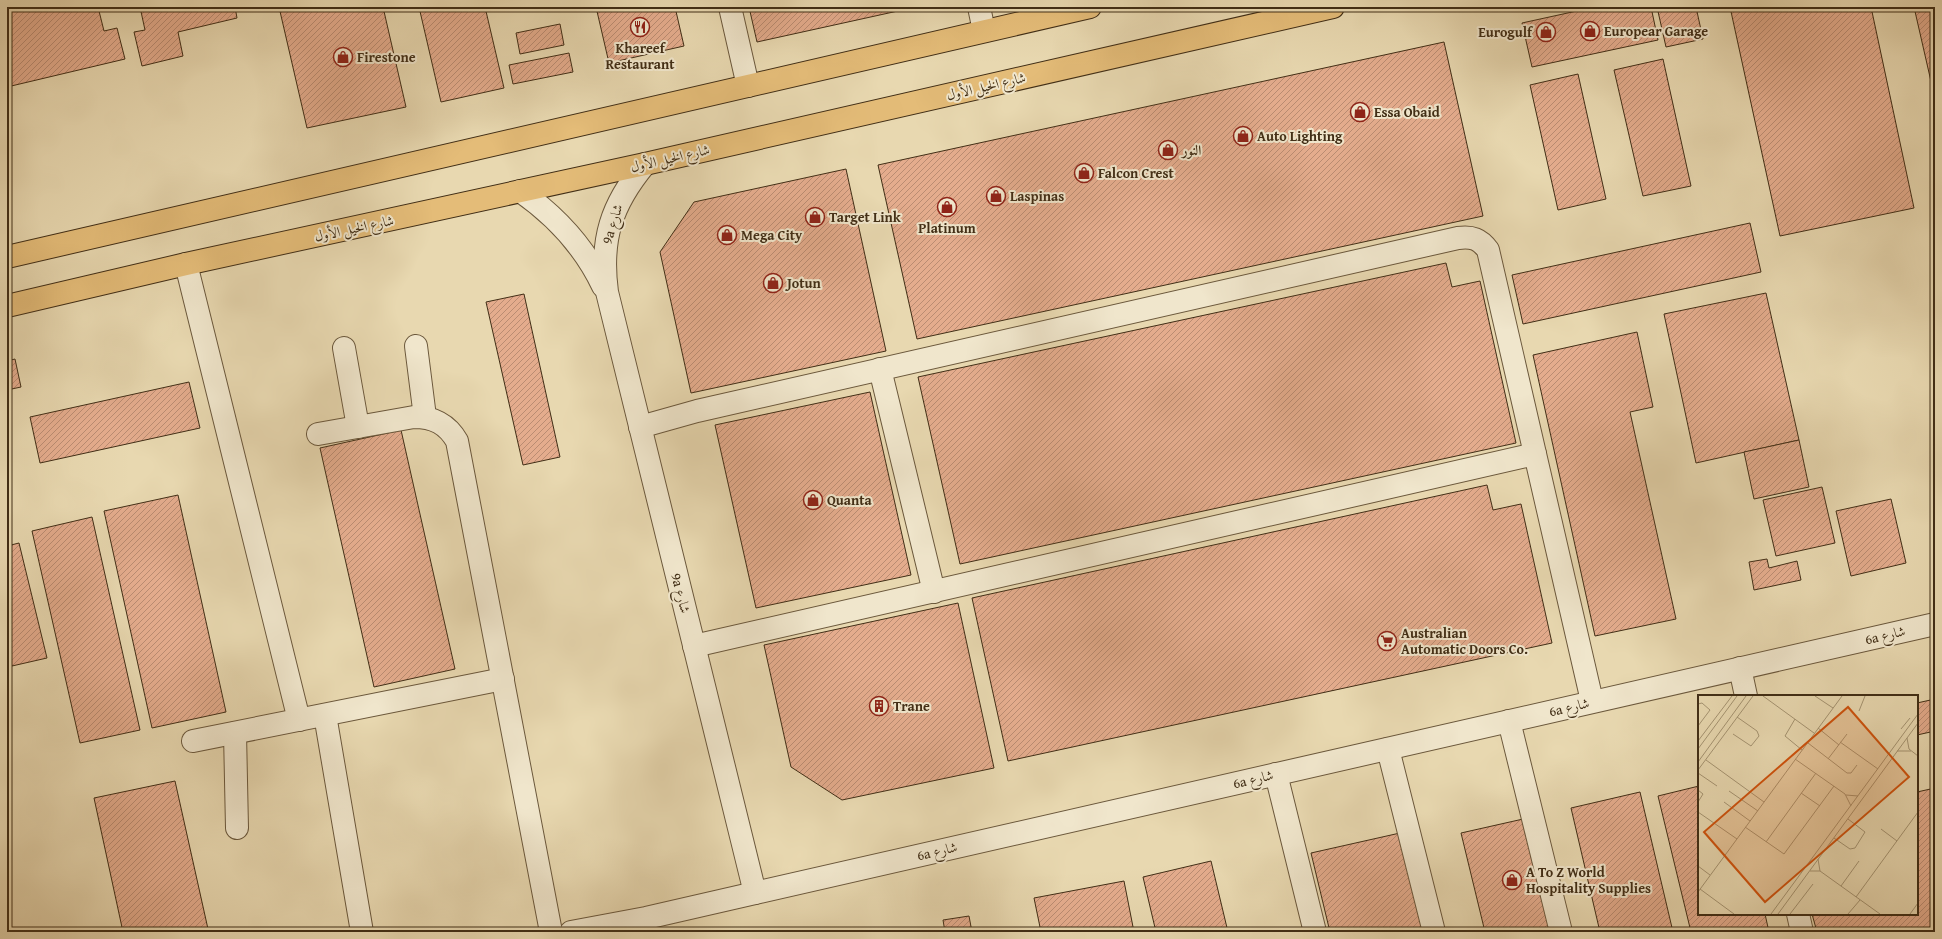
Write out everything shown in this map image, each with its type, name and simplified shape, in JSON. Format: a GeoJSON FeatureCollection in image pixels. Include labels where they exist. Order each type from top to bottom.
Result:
{"type":"FeatureCollection","features":[{"type":"Feature","properties":{"kind":"main road"},"geometry":{"type":"LineString","coordinates":[[7,257],[1090,7]]}},
{"type":"Feature","properties":{"kind":"main road","name":"شارع الخيل الأول"},"geometry":{"type":"LineString","coordinates":[[7,306],[186,264],[645,164],[1333,7]]}},
{"type":"Feature","properties":{"kind":"lane"},"geometry":{"type":"LineString","coordinates":[[730,7],[748,86]]}},
{"type":"Feature","properties":{"kind":"lane"},"geometry":{"type":"LineString","coordinates":[[979,7],[984,31]]}},
{"type":"Feature","properties":{"kind":"lane","name":"9a شارع"},"geometry":{"type":"LineString","coordinates":[[606,292],[604,262],[605,246],[610,224],[618,202],[630,182],[645,164]]}},
{"type":"Feature","properties":{"kind":"lane","name":"9a شارع"},"geometry":{"type":"LineString","coordinates":[[520,191],[550,214],[571,235],[597,272],[606,292],[755,893]]}},
{"type":"Feature","properties":{"kind":"lane"},"geometry":{"type":"LineString","coordinates":[[640,426],[696,411],[880,369],[1467,237],[1475,238],[1488,250],[1592,702]]}},
{"type":"Feature","properties":{"kind":"lane"},"geometry":{"type":"LineString","coordinates":[[186,264],[299,720]]}},
{"type":"Feature","properties":{"kind":"lane"},"geometry":{"type":"LineString","coordinates":[[416,346],[425,417]]}},
{"type":"Feature","properties":{"kind":"lane"},"geometry":{"type":"LineString","coordinates":[[344,348],[358,427]]}},
{"type":"Feature","properties":{"kind":"lane"},"geometry":{"type":"LineString","coordinates":[[880,369],[934,592]]}},
{"type":"Feature","properties":{"kind":"lane"},"geometry":{"type":"LineString","coordinates":[[318,434],[414,417],[425,417],[436,420],[446,426],[455,437],[460,450],[551,932]]}},
{"type":"Feature","properties":{"kind":"lane"},"geometry":{"type":"LineString","coordinates":[[694,646],[1535,454]]}},
{"type":"Feature","properties":{"kind":"lane","name":"6a شارع"},"geometry":{"type":"LineString","coordinates":[[571,932],[648,925],[755,893],[1935,624]]}},
{"type":"Feature","properties":{"kind":"lane"},"geometry":{"type":"LineString","coordinates":[[1740,668],[1746,695]]}},
{"type":"Feature","properties":{"kind":"lane"},"geometry":{"type":"LineString","coordinates":[[193,741],[503,679]]}},
{"type":"Feature","properties":{"kind":"lane"},"geometry":{"type":"LineString","coordinates":[[325,715],[362,932]]}},
{"type":"Feature","properties":{"kind":"lane"},"geometry":{"type":"LineString","coordinates":[[1509,720],[1561,932]]}},
{"type":"Feature","properties":{"kind":"lane"},"geometry":{"type":"LineString","coordinates":[[235,733],[237,828]]}},
{"type":"Feature","properties":{"kind":"lane"},"geometry":{"type":"LineString","coordinates":[[1388,748],[1434,932]]}},
{"type":"Feature","properties":{"kind":"lane"},"geometry":{"type":"LineString","coordinates":[[1276,774],[1315,932]]}},
{"type":"Feature","properties":{"kind":"lane"},"geometry":{"type":"LineString","coordinates":[[1798,915],[1802,932]]}},
{"type":"Feature","properties":{"kind":"building"},"geometry":{"type":"Polygon","coordinates":[[[7,7],[98,7],[104,31],[117,28],[125,59],[7,87],[7,7]]]}},
{"type":"Feature","properties":{"kind":"building"},"geometry":{"type":"Polygon","coordinates":[[[140,7],[235,7],[237,18],[178,32],[183,56],[142,66],[134,32],[145,30],[140,7]]]}},
{"type":"Feature","properties":{"kind":"building","name":"Firestone"},"geometry":{"type":"Polygon","coordinates":[[[279,7],[383,7],[406,107],[307,128],[279,7]]]}},
{"type":"Feature","properties":{"kind":"building"},"geometry":{"type":"Polygon","coordinates":[[[419,7],[485,7],[504,88],[441,102],[419,7]]]}},
{"type":"Feature","properties":{"kind":"building","name":"Khareef Restaurant"},"geometry":{"type":"Polygon","coordinates":[[[596,7],[675,7],[684,46],[609,63],[596,7]]]}},
{"type":"Feature","properties":{"kind":"building"},"geometry":{"type":"Polygon","coordinates":[[[749,7],[916,7],[757,42],[749,7]]]}},
{"type":"Feature","properties":{"kind":"building","name":"Europear Garage"},"geometry":{"type":"Polygon","coordinates":[[[1595,7],[1651,7],[1658,40],[1532,67],[1522,23],[1595,7]]]}},
{"type":"Feature","properties":{"kind":"building"},"geometry":{"type":"Polygon","coordinates":[[[1657,7],[1696,7],[1703,39],[1666,47],[1657,7]]]}},
{"type":"Feature","properties":{"kind":"building"},"geometry":{"type":"Polygon","coordinates":[[[1730,7],[1871,7],[1914,208],[1780,236],[1730,7]]]}},
{"type":"Feature","properties":{"kind":"building"},"geometry":{"type":"Polygon","coordinates":[[[1914,7],[1935,7],[1935,99],[1914,7]]]}},
{"type":"Feature","properties":{"kind":"building"},"geometry":{"type":"Polygon","coordinates":[[[560,24],[564,45],[520,54],[516,33],[560,24]]]}},
{"type":"Feature","properties":{"kind":"building"},"geometry":{"type":"Polygon","coordinates":[[[1444,42],[1483,216],[917,339],[878,165],[1444,42]]]}},
{"type":"Feature","properties":{"kind":"building"},"geometry":{"type":"Polygon","coordinates":[[[569,53],[573,72],[513,84],[509,65],[569,53]]]}},
{"type":"Feature","properties":{"kind":"building"},"geometry":{"type":"Polygon","coordinates":[[[1663,59],[1691,186],[1643,196],[1614,70],[1663,59]]]}},
{"type":"Feature","properties":{"kind":"building"},"geometry":{"type":"Polygon","coordinates":[[[1578,74],[1606,199],[1558,210],[1530,85],[1578,74]]]}},
{"type":"Feature","properties":{"kind":"building"},"geometry":{"type":"Polygon","coordinates":[[[846,169],[886,351],[691,393],[660,252],[694,202],[846,169]]]}},
{"type":"Feature","properties":{"kind":"building"},"geometry":{"type":"Polygon","coordinates":[[[1750,223],[1761,272],[1523,324],[1512,275],[1750,223]]]}},
{"type":"Feature","properties":{"kind":"building"},"geometry":{"type":"Polygon","coordinates":[[[1446,263],[1452,287],[1480,281],[1516,443],[960,564],[918,377],[1446,263]]]}},
{"type":"Feature","properties":{"kind":"building"},"geometry":{"type":"Polygon","coordinates":[[[1766,293],[1799,440],[1696,463],[1664,314],[1766,293]]]}},
{"type":"Feature","properties":{"kind":"building"},"geometry":{"type":"Polygon","coordinates":[[[524,294],[560,457],[523,465],[486,302],[524,294]]]}},
{"type":"Feature","properties":{"kind":"building"},"geometry":{"type":"Polygon","coordinates":[[[1637,332],[1653,407],[1630,412],[1676,619],[1595,636],[1533,355],[1637,332]]]}},
{"type":"Feature","properties":{"kind":"building"},"geometry":{"type":"Polygon","coordinates":[[[15,359],[21,387],[7,390],[7,361],[15,359]]]}},
{"type":"Feature","properties":{"kind":"building"},"geometry":{"type":"Polygon","coordinates":[[[189,382],[200,428],[40,463],[30,417],[189,382]]]}},
{"type":"Feature","properties":{"kind":"building","name":"Quanta"},"geometry":{"type":"Polygon","coordinates":[[[870,392],[911,575],[756,608],[715,425],[870,392]]]}},
{"type":"Feature","properties":{"kind":"building"},"geometry":{"type":"Polygon","coordinates":[[[401,430],[455,669],[374,687],[320,448],[401,430]]]}},
{"type":"Feature","properties":{"kind":"building"},"geometry":{"type":"Polygon","coordinates":[[[1799,440],[1809,487],[1754,499],[1744,452],[1799,440]]]}},
{"type":"Feature","properties":{"kind":"building"},"geometry":{"type":"Polygon","coordinates":[[[1487,485],[1493,510],[1521,504],[1552,643],[1008,761],[972,598],[1487,485]]]}},
{"type":"Feature","properties":{"kind":"building"},"geometry":{"type":"Polygon","coordinates":[[[1822,487],[1835,543],[1776,556],[1763,500],[1822,487]]]}},
{"type":"Feature","properties":{"kind":"building"},"geometry":{"type":"Polygon","coordinates":[[[178,495],[226,712],[152,728],[104,511],[178,495]]]}},
{"type":"Feature","properties":{"kind":"building"},"geometry":{"type":"Polygon","coordinates":[[[1891,499],[1906,563],[1851,576],[1836,511],[1891,499]]]}},
{"type":"Feature","properties":{"kind":"building"},"geometry":{"type":"Polygon","coordinates":[[[92,517],[140,730],[80,743],[32,531],[92,517]]]}},
{"type":"Feature","properties":{"kind":"building"},"geometry":{"type":"Polygon","coordinates":[[[19,543],[47,658],[12,666],[7,647],[7,546],[19,543]]]}},
{"type":"Feature","properties":{"kind":"building"},"geometry":{"type":"Polygon","coordinates":[[[1767,559],[1769,568],[1797,561],[1801,580],[1754,590],[1749,562],[1767,559]]]}},
{"type":"Feature","properties":{"kind":"building","name":"Trane"},"geometry":{"type":"Polygon","coordinates":[[[958,603],[994,768],[842,800],[791,767],[764,645],[958,603]]]}},
{"type":"Feature","properties":{"kind":"building"},"geometry":{"type":"Polygon","coordinates":[[[1935,699],[1935,731],[1918,735],[1918,703],[1935,699]]]}},
{"type":"Feature","properties":{"kind":"building"},"geometry":{"type":"Polygon","coordinates":[[[175,781],[208,929],[193,932],[123,932],[94,798],[175,781]]]}},
{"type":"Feature","properties":{"kind":"building"},"geometry":{"type":"Polygon","coordinates":[[[1698,786],[1698,915],[1765,915],[1769,932],[1691,932],[1658,796],[1698,786]]]}},
{"type":"Feature","properties":{"kind":"building"},"geometry":{"type":"Polygon","coordinates":[[[1935,788],[1935,932],[1817,932],[1812,915],[1918,915],[1918,792],[1935,788]]]}},
{"type":"Feature","properties":{"kind":"building"},"geometry":{"type":"Polygon","coordinates":[[[1640,792],[1673,932],[1600,932],[1571,808],[1640,792]]]}},
{"type":"Feature","properties":{"kind":"building"},"geometry":{"type":"Polygon","coordinates":[[[1532,817],[1559,932],[1485,932],[1461,833],[1532,817]]]}},
{"type":"Feature","properties":{"kind":"building"},"geometry":{"type":"Polygon","coordinates":[[[1400,833],[1424,932],[1330,932],[1311,853],[1400,833]]]}},
{"type":"Feature","properties":{"kind":"building"},"geometry":{"type":"Polygon","coordinates":[[[1211,861],[1228,932],[1156,932],[1143,877],[1211,861]]]}},
{"type":"Feature","properties":{"kind":"building"},"geometry":{"type":"Polygon","coordinates":[[[1124,881],[1134,932],[1041,932],[1034,898],[1124,881]]]}},
{"type":"Feature","properties":{"kind":"building"},"geometry":{"type":"Polygon","coordinates":[[[969,916],[972,932],[945,932],[943,920],[969,916]]]}},
{"type":"Feature","properties":{"kind":"place","name":"Khareef Restaurant"},"geometry":{"type":"Point","coordinates":[640,27]}},
{"type":"Feature","properties":{"kind":"place","name":"Europear Garage"},"geometry":{"type":"Point","coordinates":[1590,31]}},
{"type":"Feature","properties":{"kind":"place","name":"Eurogulf"},"geometry":{"type":"Point","coordinates":[1546,32]}},
{"type":"Feature","properties":{"kind":"place","name":"Firestone"},"geometry":{"type":"Point","coordinates":[343,57]}},
{"type":"Feature","properties":{"kind":"place","name":"Essa Obaid"},"geometry":{"type":"Point","coordinates":[1360,112]}},
{"type":"Feature","properties":{"kind":"place","name":"Auto Lighting"},"geometry":{"type":"Point","coordinates":[1243,136]}},
{"type":"Feature","properties":{"kind":"place","name":"النور"},"geometry":{"type":"Point","coordinates":[1168,150]}},
{"type":"Feature","properties":{"kind":"place","name":"Falcon Crest"},"geometry":{"type":"Point","coordinates":[1084,173]}},
{"type":"Feature","properties":{"kind":"place","name":"Laspinas"},"geometry":{"type":"Point","coordinates":[996,196]}},
{"type":"Feature","properties":{"kind":"place","name":"Platinum"},"geometry":{"type":"Point","coordinates":[947,207]}},
{"type":"Feature","properties":{"kind":"place","name":"Target Link"},"geometry":{"type":"Point","coordinates":[815,217]}},
{"type":"Feature","properties":{"kind":"place","name":"Mega City"},"geometry":{"type":"Point","coordinates":[727,235]}},
{"type":"Feature","properties":{"kind":"place","name":"Jotun"},"geometry":{"type":"Point","coordinates":[773,283]}},
{"type":"Feature","properties":{"kind":"place","name":"Quanta"},"geometry":{"type":"Point","coordinates":[813,500]}},
{"type":"Feature","properties":{"kind":"place","name":"Australian Automatic Doors Co."},"geometry":{"type":"Point","coordinates":[1387,641]}},
{"type":"Feature","properties":{"kind":"place","name":"Trane"},"geometry":{"type":"Point","coordinates":[879,706]}},
{"type":"Feature","properties":{"kind":"place","name":"A To Z World Hospitality Supplies"},"geometry":{"type":"Point","coordinates":[1512,880]}}]}
